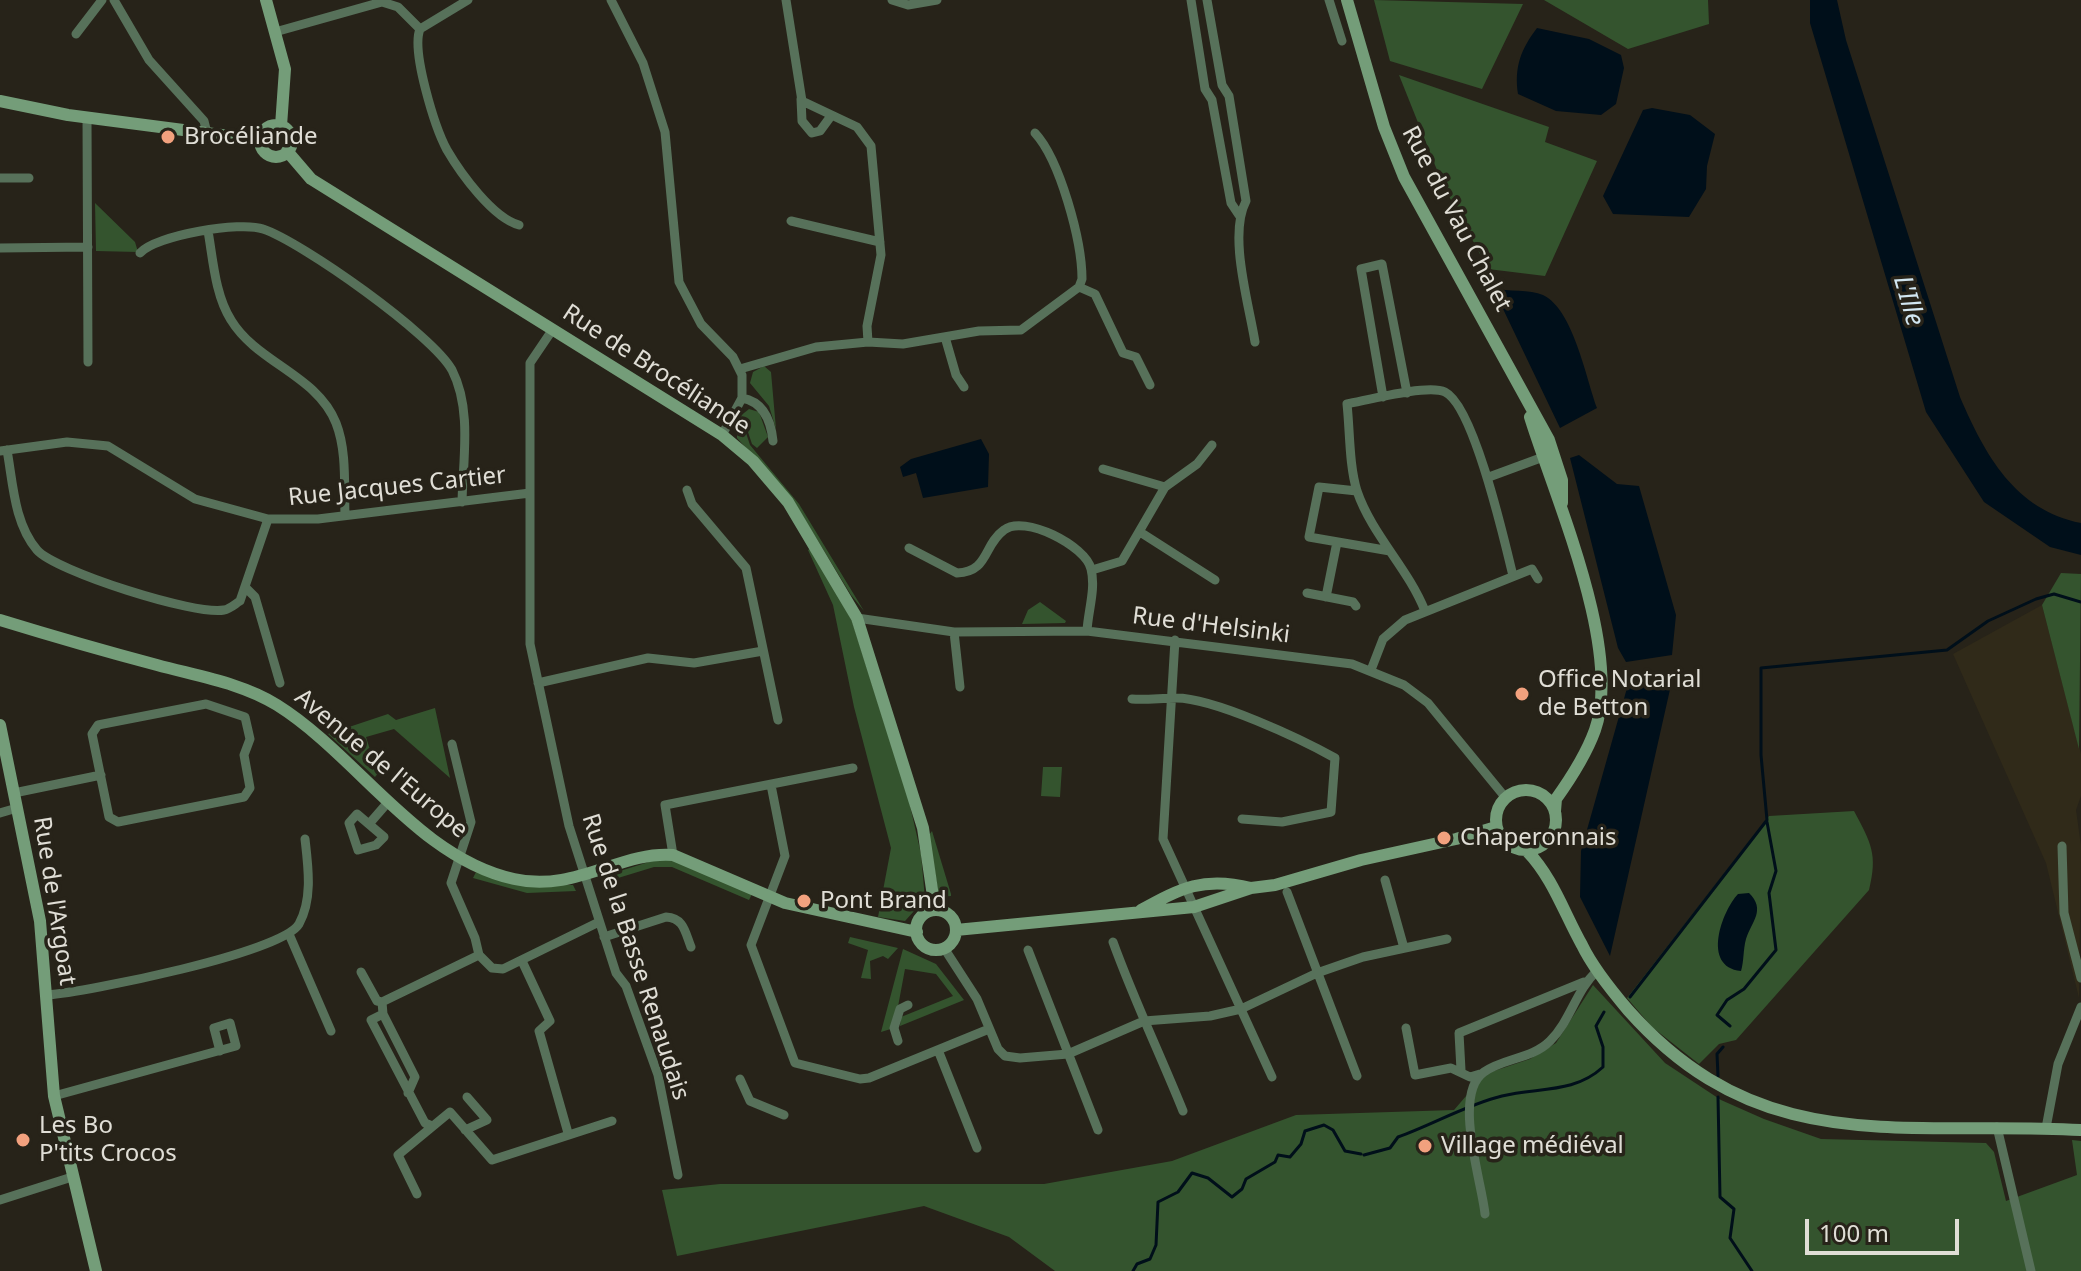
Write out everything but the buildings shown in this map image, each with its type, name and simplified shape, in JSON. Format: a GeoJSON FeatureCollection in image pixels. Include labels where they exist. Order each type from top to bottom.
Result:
{"type":"FeatureCollection","features":[{"type":"Feature","properties":{"kind":"street"},"geometry":{"type":"LineString","coordinates":[[76,34],[102,0]]}},
{"type":"Feature","properties":{"kind":"street"},"geometry":{"type":"LineString","coordinates":[[114,0],[149,60],[204,121],[207,133]]}},
{"type":"Feature","properties":{"kind":"street"},"geometry":{"type":"LineString","coordinates":[[266,0],[286,83],[281,126]]}},
{"type":"Feature","properties":{"kind":"street"},"geometry":{"type":"LineString","coordinates":[[420,29],[468,0]]}},
{"type":"Feature","properties":{"kind":"street"},"geometry":{"type":"LineString","coordinates":[[611,0],[643,63],[665,132],[679,282],[701,324],[740,369],[742,398],[722,435]]}},
{"type":"Feature","properties":{"kind":"street"},"geometry":{"type":"LineString","coordinates":[[786,0],[802,121],[812,133],[820,131],[831,116]]}},
{"type":"Feature","properties":{"kind":"street"},"geometry":{"type":"LineString","coordinates":[[892,0],[908,5],[937,0]]}},
{"type":"Feature","properties":{"kind":"street"},"geometry":{"type":"LineString","coordinates":[[1191,0],[1205,89],[1212,100],[1231,203],[1239,215]]}},
{"type":"Feature","properties":{"kind":"street"},"geometry":{"type":"LineString","coordinates":[[1207,0],[1222,85],[1229,96],[1246,201],[1239,215],[1238,234],[1255,342]]}},
{"type":"Feature","properties":{"kind":"street"},"geometry":{"type":"LineString","coordinates":[[1329,0],[1342,41]]}},
{"type":"Feature","properties":{"kind":"street","name":"Rue du Vau Chalet"},"geometry":{"type":"LineString","coordinates":[[1333,14],[1349,2],[1384,127],[1404,177],[1524,399],[1562,480],[1562,503],[1602,674],[1595,729],[1556,799],[1555,811]]}},
{"type":"Feature","properties":{"kind":"street"},"geometry":{"type":"LineString","coordinates":[[275,32],[369,3],[399,4],[420,29],[418,57],[445,147],[497,215],[519,225]]}},
{"type":"Feature","properties":{"kind":"street"},"geometry":{"type":"LineString","coordinates":[[1205,89],[1222,85]]}},
{"type":"Feature","properties":{"kind":"street"},"geometry":{"type":"LineString","coordinates":[[801,99],[857,127],[871,146],[880,265],[867,326],[868,342]]}},
{"type":"Feature","properties":{"kind":"street"},"geometry":{"type":"LineString","coordinates":[[0,101],[87,117],[260,140]]}},
{"type":"Feature","properties":{"kind":"street"},"geometry":{"type":"LineString","coordinates":[[87,117],[88,362]]}},
{"type":"Feature","properties":{"kind":"street"},"geometry":{"type":"LineString","coordinates":[[260,140],[267,128],[281,126]]}},
{"type":"Feature","properties":{"kind":"street"},"geometry":{"type":"LineString","coordinates":[[260,140],[268,154],[278,156],[287,151],[290,135],[281,126]]}},
{"type":"Feature","properties":{"kind":"street"},"geometry":{"type":"LineString","coordinates":[[740,369],[795,351],[868,342],[903,344],[1027,328],[1079,287],[1082,269],[1071,219],[1049,147],[1035,133]]}},
{"type":"Feature","properties":{"kind":"street","name":"Rue de Brocéliande"},"geometry":{"type":"LineString","coordinates":[[287,151],[311,179],[722,435],[753,461],[788,502],[857,618],[923,828],[935,910]]}},
{"type":"Feature","properties":{"kind":"street"},"geometry":{"type":"LineString","coordinates":[[0,178],[29,178]]}},
{"type":"Feature","properties":{"kind":"street"},"geometry":{"type":"LineString","coordinates":[[791,221],[880,242]]}},
{"type":"Feature","properties":{"kind":"street"},"geometry":{"type":"LineString","coordinates":[[140,253],[167,240],[249,225],[290,242],[410,325],[440,350],[464,399],[462,502]]}},
{"type":"Feature","properties":{"kind":"street"},"geometry":{"type":"LineString","coordinates":[[208,231],[220,290],[232,322],[254,348],[314,392],[332,414],[342,443],[345,515]]}},
{"type":"Feature","properties":{"kind":"street"},"geometry":{"type":"LineString","coordinates":[[0,248],[88,247]]}},
{"type":"Feature","properties":{"kind":"street"},"geometry":{"type":"LineString","coordinates":[[1383,397],[1361,269],[1382,264],[1407,393]]}},
{"type":"Feature","properties":{"kind":"street"},"geometry":{"type":"LineString","coordinates":[[1079,287],[1095,294],[1123,353],[1136,357],[1150,385]]}},
{"type":"Feature","properties":{"kind":"street","name":"Rue de la Basse Renaudais"},"geometry":{"type":"LineString","coordinates":[[553,329],[530,363],[530,644],[569,826],[604,937],[658,1075],[678,1175]]}},
{"type":"Feature","properties":{"kind":"street"},"geometry":{"type":"LineString","coordinates":[[945,337],[956,375],[964,387]]}},
{"type":"Feature","properties":{"kind":"street"},"geometry":{"type":"LineString","coordinates":[[1425,611],[1415,586],[1390,551],[1357,491],[1347,404],[1439,390],[1453,398],[1489,477],[1513,576]]}},
{"type":"Feature","properties":{"kind":"street"},"geometry":{"type":"LineString","coordinates":[[742,398],[761,406],[773,441]]}},
{"type":"Feature","properties":{"kind":"street","name":"Rue Jacques Cartier"},"geometry":{"type":"LineString","coordinates":[[3,451],[67,442],[108,446],[195,499],[268,519],[345,515],[530,493]]}},
{"type":"Feature","properties":{"kind":"street"},"geometry":{"type":"LineString","coordinates":[[1092,570],[1122,561],[1165,487],[1197,464],[1212,445]]}},
{"type":"Feature","properties":{"kind":"street"},"geometry":{"type":"LineString","coordinates":[[3,451],[23,527],[40,554],[60,566],[161,599],[211,610],[231,607],[240,601],[268,519]]}},
{"type":"Feature","properties":{"kind":"street"},"geometry":{"type":"LineString","coordinates":[[1489,477],[1549,455]]}},
{"type":"Feature","properties":{"kind":"street"},"geometry":{"type":"LineString","coordinates":[[1103,469],[1165,487]]}},
{"type":"Feature","properties":{"kind":"street"},"geometry":{"type":"LineString","coordinates":[[1357,491],[1319,487],[1309,537],[1390,551]]}},
{"type":"Feature","properties":{"kind":"street"},"geometry":{"type":"LineString","coordinates":[[687,490],[692,504],[746,568],[778,720]]}},
{"type":"Feature","properties":{"kind":"street"},"geometry":{"type":"LineString","coordinates":[[909,548],[957,573],[966,572],[982,565],[1004,529],[1025,524],[1087,558],[1092,570],[1087,631]]}},
{"type":"Feature","properties":{"kind":"street"},"geometry":{"type":"LineString","coordinates":[[1140,532],[1215,580]]}},
{"type":"Feature","properties":{"kind":"street"},"geometry":{"type":"LineString","coordinates":[[1326,597],[1337,542]]}},
{"type":"Feature","properties":{"kind":"street"},"geometry":{"type":"LineString","coordinates":[[1371,670],[1387,634],[1425,611],[1532,569],[1538,579]]}},
{"type":"Feature","properties":{"kind":"street"},"geometry":{"type":"LineString","coordinates":[[246,588],[255,597],[280,683]]}},
{"type":"Feature","properties":{"kind":"street"},"geometry":{"type":"LineString","coordinates":[[1307,593],[1353,602],[1356,606]]}},
{"type":"Feature","properties":{"kind":"street","name":"Rue d'Helsinki"},"geometry":{"type":"LineString","coordinates":[[857,618],[954,632],[1087,631],[1175,640],[1371,670],[1404,685],[1428,703],[1505,797]]}},
{"type":"Feature","properties":{"kind":"street","name":"Avenue de l'Europe"},"geometry":{"type":"LineString","coordinates":[[0,620],[262,697],[289,714],[461,860],[490,873],[524,881],[550,882],[586,876],[655,856],[673,855]]}},
{"type":"Feature","properties":{"kind":"street"},"geometry":{"type":"LineString","coordinates":[[954,632],[960,687]]}},
{"type":"Feature","properties":{"kind":"street"},"geometry":{"type":"LineString","coordinates":[[1175,640],[1163,839],[1272,1077]]}},
{"type":"Feature","properties":{"kind":"street"},"geometry":{"type":"LineString","coordinates":[[538,683],[648,658],[694,663],[763,651]]}},
{"type":"Feature","properties":{"kind":"street"},"geometry":{"type":"LineString","coordinates":[[1132,699],[1171,699],[1221,708],[1297,737],[1335,758],[1331,812],[1282,822],[1242,819]]}},
{"type":"Feature","properties":{"kind":"street"},"geometry":{"type":"LineString","coordinates":[[206,704],[245,717],[250,739],[244,755],[250,788],[244,797],[118,822],[109,817],[101,775],[92,734],[98,725],[206,704]]}},
{"type":"Feature","properties":{"kind":"street","name":"Rue de l'Argoat"},"geometry":{"type":"LineString","coordinates":[[0,725],[40,921],[54,1096],[96,1271]]}},
{"type":"Feature","properties":{"kind":"street"},"geometry":{"type":"LineString","coordinates":[[452,744],[471,822],[451,883],[475,938],[479,955],[492,968],[503,969],[599,922]]}},
{"type":"Feature","properties":{"kind":"street"},"geometry":{"type":"LineString","coordinates":[[853,768],[665,805],[673,855],[770,897],[882,927],[917,932]]}},
{"type":"Feature","properties":{"kind":"street"},"geometry":{"type":"LineString","coordinates":[[14,793],[101,775]]}},
{"type":"Feature","properties":{"kind":"street"},"geometry":{"type":"LineString","coordinates":[[1571,776],[1554,789],[1539,793],[1528,790],[1505,797],[1495,816],[1496,827],[1507,845],[1527,851],[1550,879],[1597,971],[1628,1010],[1697,1070],[1768,1107],[1806,1119],[1857,1128],[2081,1130]]}},
{"type":"Feature","properties":{"kind":"street"},"geometry":{"type":"LineString","coordinates":[[771,785],[785,856],[751,945],[795,1063],[860,1079],[989,1029]]}},
{"type":"Feature","properties":{"kind":"street"},"geometry":{"type":"LineString","coordinates":[[1527,851],[1545,844],[1555,829],[1555,811],[1539,793]]}},
{"type":"Feature","properties":{"kind":"street"},"geometry":{"type":"LineString","coordinates":[[369,824],[389,801]]}},
{"type":"Feature","properties":{"kind":"street"},"geometry":{"type":"LineString","coordinates":[[0,813],[17,808]]}},
{"type":"Feature","properties":{"kind":"street"},"geometry":{"type":"LineString","coordinates":[[956,930],[1194,907],[1251,888],[1275,885],[1496,827]]}},
{"type":"Feature","properties":{"kind":"street"},"geometry":{"type":"LineString","coordinates":[[47,995],[117,985],[263,945],[289,934],[300,922],[308,887],[305,839]]}},
{"type":"Feature","properties":{"kind":"street"},"geometry":{"type":"LineString","coordinates":[[1545,844],[1550,879]]}},
{"type":"Feature","properties":{"kind":"street"},"geometry":{"type":"LineString","coordinates":[[2062,846],[2064,913],[2081,978]]}},
{"type":"Feature","properties":{"kind":"street"},"geometry":{"type":"LineString","coordinates":[[1385,880],[1404,948]]}},
{"type":"Feature","properties":{"kind":"street"},"geometry":{"type":"LineString","coordinates":[[1135,913],[1184,885],[1234,884],[1251,888]]}},
{"type":"Feature","properties":{"kind":"street"},"geometry":{"type":"LineString","coordinates":[[1287,892],[1357,1076]]}},
{"type":"Feature","properties":{"kind":"street"},"geometry":{"type":"LineString","coordinates":[[935,910],[950,916],[956,930],[955,938],[944,948],[928,948],[917,932],[919,920],[935,910]]}},
{"type":"Feature","properties":{"kind":"street"},"geometry":{"type":"LineString","coordinates":[[604,937],[676,918],[682,923],[691,947]]}},
{"type":"Feature","properties":{"kind":"street"},"geometry":{"type":"LineString","coordinates":[[289,934],[331,1031]]}},
{"type":"Feature","properties":{"kind":"street"},"geometry":{"type":"LineString","coordinates":[[944,948],[977,999],[998,1049],[1005,1056],[1030,1058],[1068,1054],[1144,1021],[1210,1016],[1241,1009],[1317,973],[1447,939]]}},
{"type":"Feature","properties":{"kind":"street"},"geometry":{"type":"LineString","coordinates":[[1113,942],[1183,1111]]}},
{"type":"Feature","properties":{"kind":"street"},"geometry":{"type":"LineString","coordinates":[[1028,950],[1098,1130]]}},
{"type":"Feature","properties":{"kind":"street"},"geometry":{"type":"LineString","coordinates":[[361,972],[377,1001],[382,1002],[479,955]]}},
{"type":"Feature","properties":{"kind":"street"},"geometry":{"type":"LineString","coordinates":[[522,961],[550,1021],[539,1031],[568,1133]]}},
{"type":"Feature","properties":{"kind":"street"},"geometry":{"type":"LineString","coordinates":[[1461,1070],[1457,1036],[1584,982],[1597,971]]}},
{"type":"Feature","properties":{"kind":"street"},"geometry":{"type":"LineString","coordinates":[[1406,1028],[1415,1075],[1461,1070],[1470,1077],[1549,1042],[1562,1028],[1584,982]]}},
{"type":"Feature","properties":{"kind":"street"},"geometry":{"type":"LineString","coordinates":[[382,1002],[383,1014],[371,1020],[425,1123],[432,1126]]}},
{"type":"Feature","properties":{"kind":"street"},"geometry":{"type":"LineString","coordinates":[[898,1041],[894,1028],[900,1009],[908,1005]]}},
{"type":"Feature","properties":{"kind":"street"},"geometry":{"type":"LineString","coordinates":[[2046,1128],[2058,1064],[2081,1007]]}},
{"type":"Feature","properties":{"kind":"street"},"geometry":{"type":"LineString","coordinates":[[938,1050],[977,1148]]}},
{"type":"Feature","properties":{"kind":"street"},"geometry":{"type":"LineString","coordinates":[[54,1096],[220,1051]]}},
{"type":"Feature","properties":{"kind":"street"},"geometry":{"type":"LineString","coordinates":[[1480,1074],[1472,1101],[1470,1139],[1485,1214]]}},
{"type":"Feature","properties":{"kind":"street"},"geometry":{"type":"LineString","coordinates":[[740,1079],[750,1101],[784,1115]]}},
{"type":"Feature","properties":{"kind":"street"},"geometry":{"type":"LineString","coordinates":[[465,1130],[487,1120],[467,1097]]}},
{"type":"Feature","properties":{"kind":"street"},"geometry":{"type":"LineString","coordinates":[[417,1194],[398,1155],[450,1112],[492,1160],[612,1121]]}},
{"type":"Feature","properties":{"kind":"street"},"geometry":{"type":"LineString","coordinates":[[1997,1127],[2031,1271]]}},
{"type":"Feature","properties":{"kind":"street"},"geometry":{"type":"LineString","coordinates":[[0,1200],[72,1177]]}},
{"type":"Feature","properties":{"kind":"shaded area"},"geometry":{"type":"Polygon","coordinates":[[[2042,605],[2081,754],[2081,796],[2076,810],[2081,846],[2079,998],[2046,863],[1953,654],[2042,605]]]}},
{"type":"Feature","properties":{"kind":"green space"},"geometry":{"type":"Polygon","coordinates":[[[1374,0],[1523,4],[1482,89],[1390,61],[1374,0]]]}},
{"type":"Feature","properties":{"kind":"green space"},"geometry":{"type":"Polygon","coordinates":[[[1544,0],[1708,0],[1709,24],[1628,49],[1544,0]]]}},
{"type":"Feature","properties":{"kind":"green space"},"geometry":{"type":"Polygon","coordinates":[[[1399,75],[1549,127],[1545,142],[1597,161],[1545,276],[1488,269],[1443,185],[1399,75]]]}},
{"type":"Feature","properties":{"kind":"green space"},"geometry":{"type":"Polygon","coordinates":[[[95,203],[135,242],[138,252],[96,251],[95,203]]]}},
{"type":"Feature","properties":{"kind":"green space"},"geometry":{"type":"Polygon","coordinates":[[[764,366],[771,372],[776,429],[769,406],[750,383],[753,372],[764,366]]]}},
{"type":"Feature","properties":{"kind":"green space"},"geometry":{"type":"Polygon","coordinates":[[[749,409],[759,412],[768,437],[757,448],[752,444],[744,420],[739,417],[749,409]]]}},
{"type":"Feature","properties":{"kind":"green space"},"geometry":{"type":"Polygon","coordinates":[[[737,422],[743,424],[750,445],[799,504],[864,611],[793,500],[737,438],[737,422]]]}},
{"type":"Feature","properties":{"kind":"green space"},"geometry":{"type":"Polygon","coordinates":[[[811,548],[852,621],[909,801],[921,854],[925,899],[905,921],[878,917],[891,848],[854,707],[833,605],[808,550],[811,548]]]}},
{"type":"Feature","properties":{"kind":"green space"},"geometry":{"type":"Polygon","coordinates":[[[2061,573],[2081,574],[2079,749],[2042,605],[2061,573]]]}},
{"type":"Feature","properties":{"kind":"green space"},"geometry":{"type":"Polygon","coordinates":[[[1040,602],[1065,623],[1022,624],[1028,610],[1040,602]]]}},
{"type":"Feature","properties":{"kind":"green space"},"geometry":{"type":"Polygon","coordinates":[[[435,708],[450,778],[394,729],[366,737],[372,756],[379,754],[383,767],[375,777],[328,734],[388,714],[396,720],[435,708]]]}},
{"type":"Feature","properties":{"kind":"green space"},"geometry":{"type":"Polygon","coordinates":[[[1043,767],[1062,767],[1060,797],[1041,796],[1043,767]]]}},
{"type":"Feature","properties":{"kind":"green space"},"geometry":{"type":"Polygon","coordinates":[[[1854,811],[1873,858],[1869,890],[1736,1040],[1719,1044],[1699,1064],[1652,1027],[1627,998],[1769,816],[1854,811]]]}},
{"type":"Feature","properties":{"kind":"green space"},"geometry":{"type":"Polygon","coordinates":[[[932,831],[951,896],[939,897],[929,835],[932,831]]]}},
{"type":"Feature","properties":{"kind":"green space"},"geometry":{"type":"Polygon","coordinates":[[[655,860],[672,860],[752,894],[749,900],[672,867],[654,867],[605,882],[604,876],[655,860]]]}},
{"type":"Feature","properties":{"kind":"green space"},"geometry":{"type":"Polygon","coordinates":[[[476,872],[515,885],[573,885],[576,891],[527,893],[473,878],[476,872]]]}},
{"type":"Feature","properties":{"kind":"green space"},"geometry":{"type":"Polygon","coordinates":[[[850,937],[898,948],[888,959],[883,956],[870,961],[871,979],[861,978],[868,950],[848,943],[850,937]]]}},
{"type":"Feature","properties":{"kind":"green space"},"geometry":{"type":"Polygon","coordinates":[[[903,949],[936,964],[964,1000],[900,1026],[901,1017],[953,996],[936,974],[905,969],[894,1028],[881,1032],[903,949]]]}},
{"type":"Feature","properties":{"kind":"green space"},"geometry":{"type":"Polygon","coordinates":[[[1593,985],[1665,1063],[1721,1100],[1821,1139],[1986,1143],[1994,1152],[2006,1201],[2077,1175],[2072,1140],[2081,1141],[2081,1271],[1055,1271],[1009,1237],[924,1206],[677,1256],[662,1190],[720,1184],[1044,1184],[1172,1161],[1296,1115],[1454,1110],[1485,1074],[1530,1059],[1556,1043],[1593,985]]]}},
{"type":"Feature","properties":{"kind":"water","name":"L'Ille"},"geometry":{"type":"Polygon","coordinates":[[[1810,0],[1837,0],[1846,40],[1960,397],[1970,419],[1992,459],[2020,493],[2058,516],[2081,523],[2081,555],[2050,547],[1984,502],[1926,412],[1810,23],[1810,0]]]}},
{"type":"Feature","properties":{"kind":"water"},"geometry":{"type":"Polygon","coordinates":[[[1537,28],[1589,39],[1621,55],[1624,68],[1616,104],[1601,115],[1556,111],[1518,94],[1520,59],[1537,28]]]}},
{"type":"Feature","properties":{"kind":"water"},"geometry":{"type":"Polygon","coordinates":[[[1652,108],[1690,115],[1715,134],[1707,166],[1706,189],[1689,217],[1613,214],[1603,196],[1643,110],[1652,108]]]}},
{"type":"Feature","properties":{"kind":"water"},"geometry":{"type":"Polygon","coordinates":[[[1493,288],[1538,293],[1563,314],[1597,408],[1560,428],[1493,288]]]}},
{"type":"Feature","properties":{"kind":"water"},"geometry":{"type":"Polygon","coordinates":[[[981,439],[989,454],[988,487],[923,498],[916,473],[903,477],[900,467],[911,459],[981,439]]]}},
{"type":"Feature","properties":{"kind":"water"},"geometry":{"type":"Polygon","coordinates":[[[1579,455],[1617,484],[1639,486],[1676,615],[1672,655],[1626,662],[1618,648],[1570,458],[1579,455]]]}},
{"type":"Feature","properties":{"kind":"water"},"geometry":{"type":"Polygon","coordinates":[[[1671,685],[1610,956],[1580,897],[1581,851],[1627,688],[1671,685]]]}},
{"type":"Feature","properties":{"kind":"water"},"geometry":{"type":"Polygon","coordinates":[[[1749,893],[1757,910],[1746,939],[1741,971],[1721,960],[1718,937],[1732,902],[1738,894],[1749,893]]]}},
{"type":"Feature","properties":{"kind":"waterway"},"geometry":{"type":"LineString","coordinates":[[1630,997],[1767,820],[1761,755],[1761,668],[1947,650],[1988,621],[2036,599],[2054,594],[2081,602]]}},
{"type":"Feature","properties":{"kind":"waterway"},"geometry":{"type":"LineString","coordinates":[[1730,1026],[1717,1015],[1727,1000],[1744,989],[1776,950],[1769,893],[1776,871],[1767,822]]}},
{"type":"Feature","properties":{"kind":"waterway"},"geometry":{"type":"LineString","coordinates":[[1364,1155],[1390,1148],[1398,1137],[1463,1109],[1515,1093],[1568,1086],[1592,1076],[1603,1067],[1603,1047],[1596,1026],[1604,1012]]}},
{"type":"Feature","properties":{"kind":"waterway"},"geometry":{"type":"LineString","coordinates":[[1718,1076],[1717,1054],[1723,1047]]}},
{"type":"Feature","properties":{"kind":"waterway"},"geometry":{"type":"LineString","coordinates":[[1718,1097],[1720,1197],[1734,1209],[1730,1238],[1752,1271]]}},
{"type":"Feature","properties":{"kind":"waterway"},"geometry":{"type":"LineString","coordinates":[[1133,1271],[1137,1264],[1150,1259],[1156,1245],[1158,1202],[1178,1192],[1192,1173],[1208,1178],[1232,1197],[1242,1189],[1246,1179],[1275,1162],[1278,1155],[1290,1157],[1301,1144],[1305,1131],[1324,1125],[1333,1130],[1345,1151],[1361,1154]]}},
{"type":"Feature","properties":{"kind":"place","name":"Brocéliande"},"geometry":{"type":"Point","coordinates":[168,137]}},
{"type":"Feature","properties":{"kind":"place","name":"Office Notarial de Betton"},"geometry":{"type":"Point","coordinates":[1522,694]}},
{"type":"Feature","properties":{"kind":"place","name":"Chaperonnais"},"geometry":{"type":"Point","coordinates":[1444,838]}},
{"type":"Feature","properties":{"kind":"place","name":"Pont Brand"},"geometry":{"type":"Point","coordinates":[804,901]}},
{"type":"Feature","properties":{"kind":"place","name":"Les Bo P'tits Crocos"},"geometry":{"type":"Point","coordinates":[23,1140]}},
{"type":"Feature","properties":{"kind":"place","name":"Village médiéval"},"geometry":{"type":"Point","coordinates":[1425,1146]}}]}
